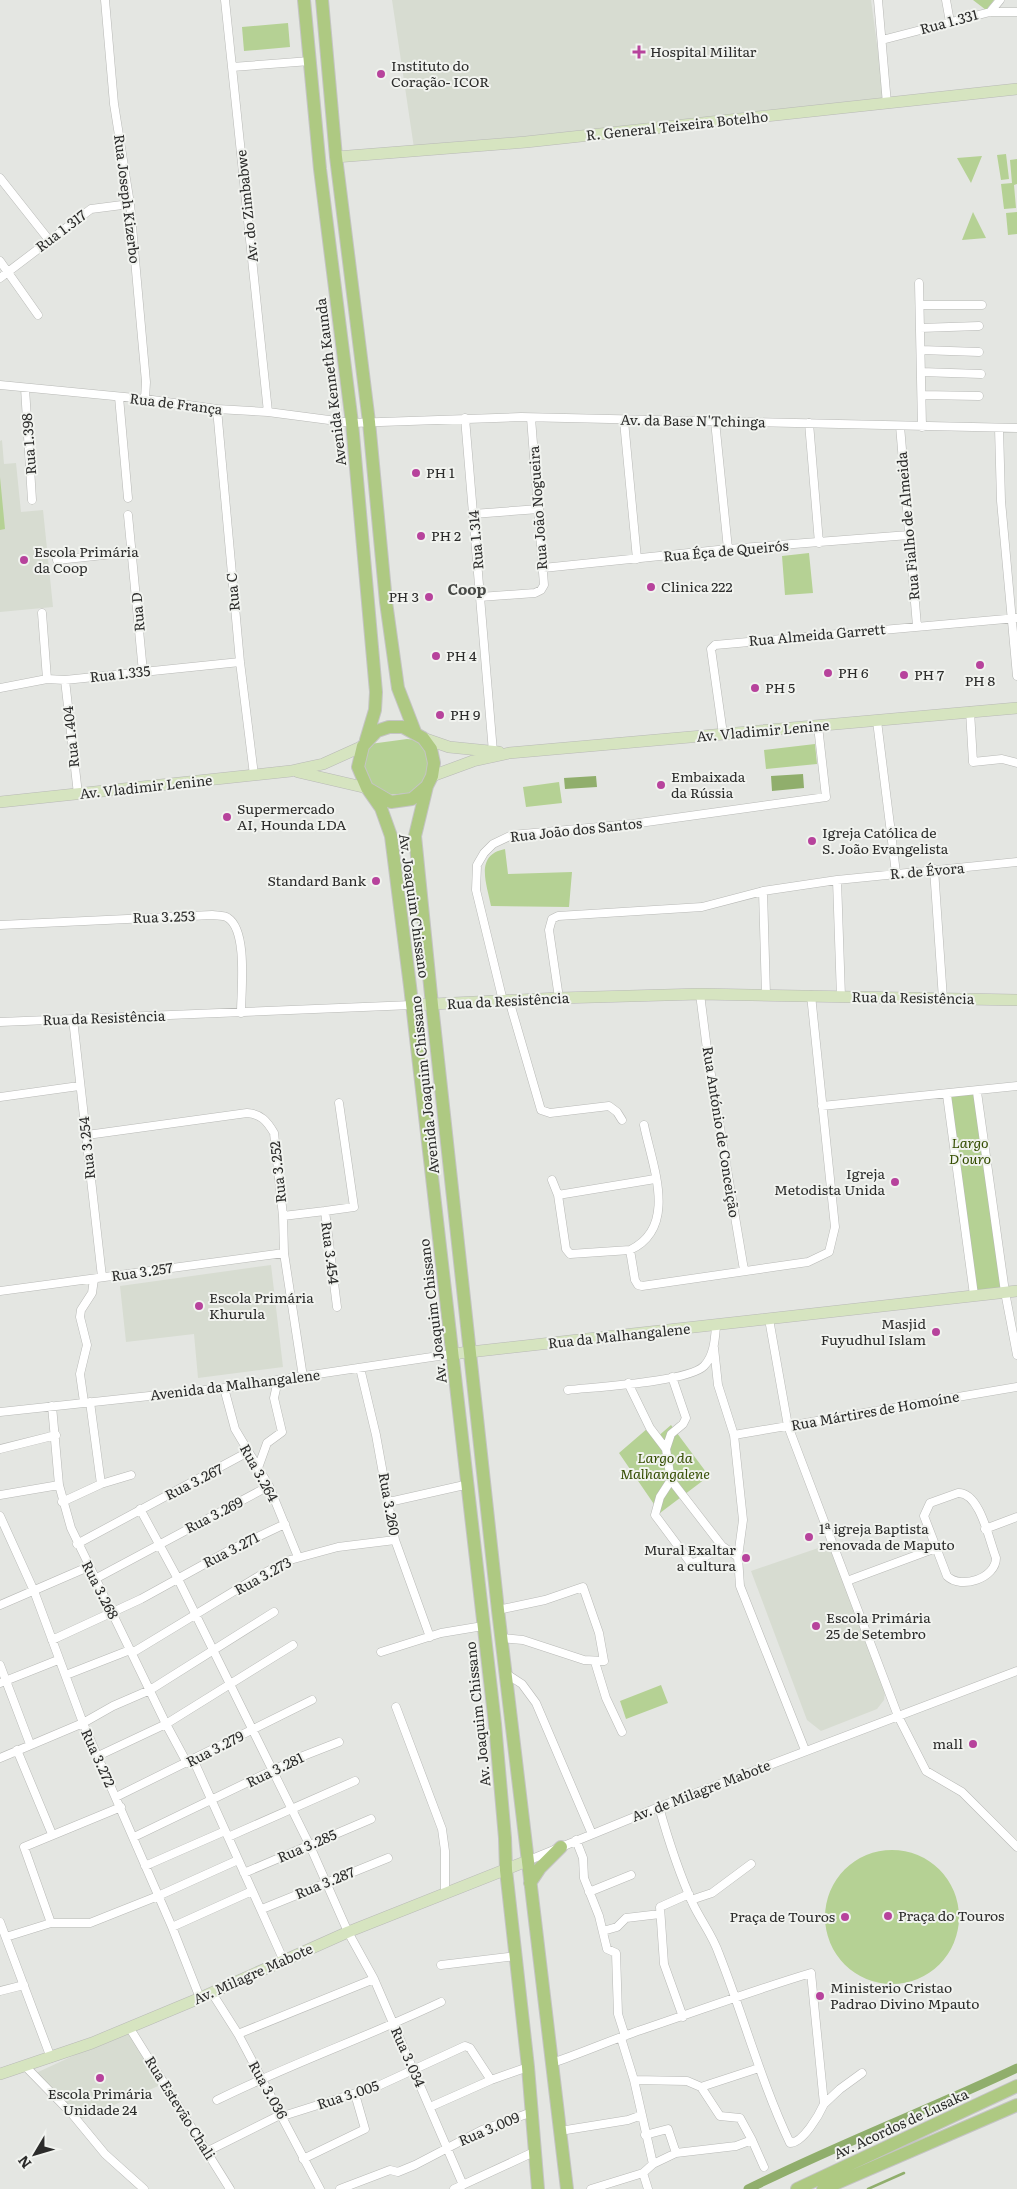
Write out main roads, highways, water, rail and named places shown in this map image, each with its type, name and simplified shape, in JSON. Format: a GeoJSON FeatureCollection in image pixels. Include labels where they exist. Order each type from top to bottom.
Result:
{"type":"FeatureCollection","features":[{"type":"Feature","properties":{"kind":"main road","name":"Avenida Kenneth Kaunda"},"geometry":{"type":"LineString","coordinates":[[304,0],[320,169],[352,423],[376,692],[375,710],[364,743]]}},
{"type":"Feature","properties":{"kind":"main road"},"geometry":{"type":"LineString","coordinates":[[322,0],[336,157],[368,422],[386,602],[398,688],[419,734],[432,756],[430,781],[412,799],[391,802],[367,788],[358,767],[364,743],[376,731],[389,727],[402,727],[419,734]]}},
{"type":"Feature","properties":{"kind":"main road","name":"Avenida Joaquim Chissano"},"geometry":{"type":"LineString","coordinates":[[430,781],[415,836],[469,1352],[530,1883]]}},
{"type":"Feature","properties":{"kind":"main road","name":"Av. Joaquim Chissano"},"geometry":{"type":"LineString","coordinates":[[367,788],[381,808],[390,836],[412,1005],[468,1484],[505,1838],[506,1870],[528,2067],[538,2189]]}},
{"type":"Feature","properties":{"kind":"main road"},"geometry":{"type":"LineString","coordinates":[[561,1847],[540,1868],[530,1883],[567,2189]]}},
{"type":"Feature","properties":{"kind":"main road","name":"Av. Acordos de Lusaka"},"geometry":{"type":"LineString","coordinates":[[797,2189],[818,2187],[1017,2086]]}},
{"type":"Feature","properties":{"kind":"main road"},"geometry":{"type":"LineString","coordinates":[[818,2187],[1017,2104]]}},
{"type":"Feature","properties":{"kind":"waterway"},"geometry":{"type":"LineString","coordinates":[[748,2189],[815,2157],[1017,2068]]}},
{"type":"Feature","properties":{"kind":"waterway"},"geometry":{"type":"LineString","coordinates":[[868,2189],[904,2173]]}},
{"type":"Feature","properties":{"kind":"place","name":"Hospital Militar"},"geometry":{"type":"Point","coordinates":[639,52]}},
{"type":"Feature","properties":{"kind":"place","name":"Instituto do Coração- ICOR"},"geometry":{"type":"Point","coordinates":[381,74]}},
{"type":"Feature","properties":{"kind":"place","name":"PH 1"},"geometry":{"type":"Point","coordinates":[416,473]}},
{"type":"Feature","properties":{"kind":"place","name":"PH 2"},"geometry":{"type":"Point","coordinates":[421,536]}},
{"type":"Feature","properties":{"kind":"place","name":"Escola Primária da Coop"},"geometry":{"type":"Point","coordinates":[24,560]}},
{"type":"Feature","properties":{"kind":"place","name":"Clinica 222"},"geometry":{"type":"Point","coordinates":[651,587]}},
{"type":"Feature","properties":{"kind":"place","name":"PH 3"},"geometry":{"type":"Point","coordinates":[429,597]}},
{"type":"Feature","properties":{"kind":"place","name":"PH 4"},"geometry":{"type":"Point","coordinates":[436,656]}},
{"type":"Feature","properties":{"kind":"place","name":"PH 8"},"geometry":{"type":"Point","coordinates":[980,665]}},
{"type":"Feature","properties":{"kind":"place","name":"PH 6"},"geometry":{"type":"Point","coordinates":[828,673]}},
{"type":"Feature","properties":{"kind":"place","name":"PH 7"},"geometry":{"type":"Point","coordinates":[904,675]}},
{"type":"Feature","properties":{"kind":"place","name":"PH 5"},"geometry":{"type":"Point","coordinates":[755,688]}},
{"type":"Feature","properties":{"kind":"place","name":"PH 9"},"geometry":{"type":"Point","coordinates":[440,715]}},
{"type":"Feature","properties":{"kind":"place","name":"Embaixada da Rússia"},"geometry":{"type":"Point","coordinates":[661,785]}},
{"type":"Feature","properties":{"kind":"place","name":"Supermercado AI, Hounda LDA"},"geometry":{"type":"Point","coordinates":[227,817]}},
{"type":"Feature","properties":{"kind":"place","name":"Igreja Católica de S. João Evangelista"},"geometry":{"type":"Point","coordinates":[812,841]}},
{"type":"Feature","properties":{"kind":"place","name":"Standard Bank"},"geometry":{"type":"Point","coordinates":[376,881]}},
{"type":"Feature","properties":{"kind":"place","name":"Igreja Metodista Unida"},"geometry":{"type":"Point","coordinates":[895,1182]}},
{"type":"Feature","properties":{"kind":"place","name":"Escola Primária Khurula"},"geometry":{"type":"Point","coordinates":[199,1306]}},
{"type":"Feature","properties":{"kind":"place","name":"Masjid Fuyudhul Islam"},"geometry":{"type":"Point","coordinates":[936,1332]}},
{"type":"Feature","properties":{"kind":"place","name":"1ª igreja Baptista renovada de Maputo"},"geometry":{"type":"Point","coordinates":[809,1537]}},
{"type":"Feature","properties":{"kind":"place","name":"Mural Exaltar a cultura"},"geometry":{"type":"Point","coordinates":[746,1558]}},
{"type":"Feature","properties":{"kind":"place","name":"Escola Primária 25 de Setembro"},"geometry":{"type":"Point","coordinates":[816,1626]}},
{"type":"Feature","properties":{"kind":"place","name":"mall"},"geometry":{"type":"Point","coordinates":[973,1744]}},
{"type":"Feature","properties":{"kind":"place","name":"Praça do Touros"},"geometry":{"type":"Point","coordinates":[888,1916]}},
{"type":"Feature","properties":{"kind":"place","name":"Praça de Touros"},"geometry":{"type":"Point","coordinates":[845,1917]}},
{"type":"Feature","properties":{"kind":"place","name":"Ministerio Cristao Padrao Divino Mpauto"},"geometry":{"type":"Point","coordinates":[820,1996]}},
{"type":"Feature","properties":{"kind":"place","name":"Escola Primária Unidade 24"},"geometry":{"type":"Point","coordinates":[100,2078]}},
{"type":"Feature","properties":{"kind":"district","name":"Coop"},"geometry":{"type":"Point","coordinates":[467,590]}},
{"type":"Feature","properties":{"kind":"park label","name":"Largo D'ouro"},"geometry":{"type":"Point","coordinates":[970,1152]}},
{"type":"Feature","properties":{"kind":"park label","name":"Largo da Malhangalene"},"geometry":{"type":"Point","coordinates":[665,1466]}}]}
